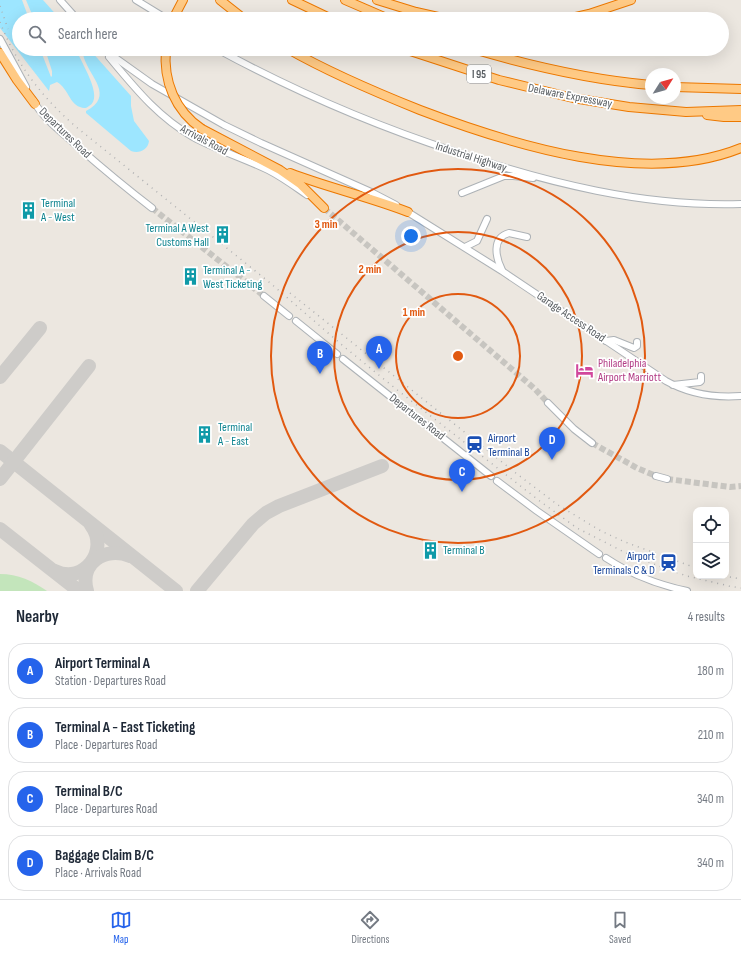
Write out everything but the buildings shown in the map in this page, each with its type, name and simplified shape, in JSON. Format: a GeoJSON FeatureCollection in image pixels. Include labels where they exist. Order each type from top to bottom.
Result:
{"type":"FeatureCollection","features":[{"type":"Feature","properties":{"kind":"highway"},"geometry":{"type":"LineString","coordinates":[[174,12],[183,0]]}},
{"type":"Feature","properties":{"kind":"highway"},"geometry":{"type":"LineString","coordinates":[[220,0],[235,12]]}},
{"type":"Feature","properties":{"kind":"highway"},"geometry":{"type":"LineString","coordinates":[[292,0],[317,12]]}},
{"type":"Feature","properties":{"kind":"highway"},"geometry":{"type":"LineString","coordinates":[[345,0],[373,12]]}},
{"type":"Feature","properties":{"kind":"highway"},"geometry":{"type":"LineString","coordinates":[[377,0],[416,12]]}},
{"type":"Feature","properties":{"kind":"highway"},"geometry":{"type":"LineString","coordinates":[[595,12],[631,0]]}},
{"type":"Feature","properties":{"kind":"highway"},"geometry":{"type":"LineString","coordinates":[[0,53],[17,80],[35,104]]}},
{"type":"Feature","properties":{"kind":"highway"},"geometry":{"type":"LineString","coordinates":[[166,56],[168,84],[173,95],[186,116],[202,129],[275,167],[318,184],[378,200],[408,212]]}},
{"type":"Feature","properties":{"kind":"highway"},"geometry":{"type":"LineString","coordinates":[[301,56],[335,74],[402,103],[491,134],[550,150],[616,162],[652,164],[700,159],[741,148]]}},
{"type":"Feature","properties":{"kind":"highway","name":"Delaware Expressway"},"geometry":{"type":"LineString","coordinates":[[424,56],[486,77],[556,95],[611,104],[686,112],[741,110]]}},
{"type":"Feature","properties":{"kind":"highway","name":"Delaware Expressway"},"geometry":{"type":"LineString","coordinates":[[500,56],[553,70],[609,80],[645,84]]}},
{"type":"Feature","properties":{"kind":"highway"},"geometry":{"type":"LineString","coordinates":[[681,87],[741,89]]}},
{"type":"Feature","properties":{"kind":"highway"},"geometry":{"type":"LineString","coordinates":[[686,112],[724,117],[741,117]]}},
{"type":"Feature","properties":{"kind":"highway"},"geometry":{"type":"LineString","coordinates":[[275,167],[300,184],[324,208]]}},
{"type":"Feature","properties":{"kind":"street"},"geometry":{"type":"LineString","coordinates":[[60,0],[71,12]]}},
{"type":"Feature","properties":{"kind":"street"},"geometry":{"type":"LineString","coordinates":[[136,0],[157,12]]}},
{"type":"Feature","properties":{"kind":"street"},"geometry":{"type":"LineString","coordinates":[[142,0],[159,12]]}},
{"type":"Feature","properties":{"kind":"street","name":"Departures Road"},"geometry":{"type":"LineString","coordinates":[[0,39],[35,104],[59,130],[114,178],[152,208]]}},
{"type":"Feature","properties":{"kind":"street","name":"Arrivals Road"},"geometry":{"type":"LineString","coordinates":[[109,56],[149,104],[188,134],[205,143],[275,173],[324,208]]}},
{"type":"Feature","properties":{"kind":"street","name":"Garage Access Road"},"geometry":{"type":"LineString","coordinates":[[113,56],[152,84],[224,125],[387,199],[502,271],[673,385],[704,395],[718,397],[741,396]]}},
{"type":"Feature","properties":{"kind":"street","name":"Industrial Highway"},"geometry":{"type":"LineString","coordinates":[[231,56],[290,86],[365,119],[490,164],[544,179],[609,193],[651,200],[690,203],[741,204]]}},
{"type":"Feature","properties":{"kind":"street"},"geometry":{"type":"LineString","coordinates":[[462,193],[507,176],[544,179]]}},
{"type":"Feature","properties":{"kind":"street"},"geometry":{"type":"LineString","coordinates":[[465,247],[477,241],[487,219]]}},
{"type":"Feature","properties":{"kind":"street"},"geometry":{"type":"LineString","coordinates":[[502,271],[496,255],[496,249],[500,239],[504,234],[509,233],[527,237]]}},
{"type":"Feature","properties":{"kind":"street"},"geometry":{"type":"LineString","coordinates":[[264,296],[289,316]]}},
{"type":"Feature","properties":{"kind":"street"},"geometry":{"type":"LineString","coordinates":[[296,321],[337,354]]}},
{"type":"Feature","properties":{"kind":"street"},"geometry":{"type":"LineString","coordinates":[[606,341],[614,340],[634,348],[637,346],[637,342]]}},
{"type":"Feature","properties":{"kind":"street","name":"Departures Road"},"geometry":{"type":"LineString","coordinates":[[343,359],[491,476]]}},
{"type":"Feature","properties":{"kind":"street"},"geometry":{"type":"LineString","coordinates":[[673,385],[700,382],[701,376]]}},
{"type":"Feature","properties":{"kind":"street"},"geometry":{"type":"LineString","coordinates":[[548,402],[574,429],[592,443]]}},
{"type":"Feature","properties":{"kind":"street"},"geometry":{"type":"LineString","coordinates":[[656,476],[667,479]]}},
{"type":"Feature","properties":{"kind":"street"},"geometry":{"type":"LineString","coordinates":[[497,481],[542,515],[599,554]]}},
{"type":"Feature","properties":{"kind":"street"},"geometry":{"type":"LineString","coordinates":[[606,558],[619,566],[642,576],[670,587],[687,591]]}},
{"type":"Feature","properties":{"kind":"green space"},"geometry":{"type":"Polygon","coordinates":[[[0,574],[13,575],[25,579],[47,591],[0,591],[0,574]]]}},
{"type":"Feature","properties":{"kind":"water"},"geometry":{"type":"Polygon","coordinates":[[[0,0],[22,0],[26,12],[12,12],[12,43],[0,28],[0,0]]]}},
{"type":"Feature","properties":{"kind":"water"},"geometry":{"type":"Polygon","coordinates":[[[26,0],[43,0],[54,12],[31,12],[26,0]]]}},
{"type":"Feature","properties":{"kind":"water"},"geometry":{"type":"Polygon","coordinates":[[[22,56],[43,56],[51,77],[52,71],[47,56],[79,56],[93,88],[93,102],[85,108],[76,105],[64,88],[57,82],[50,85],[49,91],[22,56]]]}},
{"type":"Feature","properties":{"kind":"water"},"geometry":{"type":"Polygon","coordinates":[[[84,56],[95,56],[131,96],[134,121],[149,141],[145,149],[140,152],[131,151],[86,113],[86,111],[99,99],[100,93],[95,79],[84,56]]]}},
{"type":"Feature","properties":{"kind":"taxiway"},"geometry":{"type":"LineString","coordinates":[[0,377],[40,328]]}},
{"type":"Feature","properties":{"kind":"taxiway"},"geometry":{"type":"LineString","coordinates":[[0,479],[89,366]]}},
{"type":"Feature","properties":{"kind":"taxiway"},"geometry":{"type":"LineString","coordinates":[[0,451],[176,591]]}},
{"type":"Feature","properties":{"kind":"taxiway"},"geometry":{"type":"LineString","coordinates":[[197,591],[253,524],[266,513],[279,506],[382,466]]}},
{"type":"Feature","properties":{"kind":"taxiway"},"geometry":{"type":"LineString","coordinates":[[55,571],[66,574],[76,573],[91,563],[96,554],[97,545],[96,535],[91,525]]}},
{"type":"Feature","properties":{"kind":"taxiway"},"geometry":{"type":"LineString","coordinates":[[0,529],[79,591]]}},
{"type":"Feature","properties":{"kind":"taxiway"},"geometry":{"type":"LineString","coordinates":[[87,591],[87,572],[90,565],[96,559],[103,555],[112,553],[121,553],[130,556]]}},
{"type":"Feature","properties":{"kind":"tunnel"},"geometry":{"type":"LineString","coordinates":[[152,208],[264,296]]}},
{"type":"Feature","properties":{"kind":"tunnel"},"geometry":{"type":"LineString","coordinates":[[324,208],[535,389],[548,403]]}},
{"type":"Feature","properties":{"kind":"tunnel"},"geometry":{"type":"LineString","coordinates":[[592,443],[637,468],[656,476]]}},
{"type":"Feature","properties":{"kind":"tunnel"},"geometry":{"type":"LineString","coordinates":[[667,479],[730,487],[741,486]]}},
{"type":"Feature","properties":{"kind":"railway"},"geometry":{"type":"LineString","coordinates":[[0,6],[8,29]]}},
{"type":"Feature","properties":{"kind":"railway"},"geometry":{"type":"LineString","coordinates":[[0,22],[12,48]]}},
{"type":"Feature","properties":{"kind":"railway"},"geometry":{"type":"LineString","coordinates":[[16,56],[31,79],[41,91],[75,126],[269,282],[396,389],[541,502],[577,528],[626,553],[687,576],[741,588]]}},
{"type":"Feature","properties":{"kind":"railway"},"geometry":{"type":"LineString","coordinates":[[290,293],[558,505],[601,531],[625,542],[693,567]]}},
{"type":"Feature","properties":{"kind":"railway"},"geometry":{"type":"LineString","coordinates":[[729,577],[741,579]]}},
{"type":"Feature","properties":{"kind":"place","name":"Terminal A - West"},"geometry":{"type":"Point","coordinates":[28,210]}},
{"type":"Feature","properties":{"kind":"place","name":"Terminal A West Customs Hall"},"geometry":{"type":"Point","coordinates":[222,235]}},
{"type":"Feature","properties":{"kind":"place","name":"Terminal A - West Ticketing"},"geometry":{"type":"Point","coordinates":[190,277]}},
{"type":"Feature","properties":{"kind":"place","name":"Airport Terminal A"},"geometry":{"type":"Point","coordinates":[379,369]}},
{"type":"Feature","properties":{"kind":"place","name":"Philadelphia Airport Marriott"},"geometry":{"type":"Point","coordinates":[585,370]}},
{"type":"Feature","properties":{"kind":"place","name":"Terminal A - East Ticketing"},"geometry":{"type":"Point","coordinates":[320,374]}},
{"type":"Feature","properties":{"kind":"place","name":"Terminal A - East"},"geometry":{"type":"Point","coordinates":[205,434]}},
{"type":"Feature","properties":{"kind":"place","name":"Airport Terminal B"},"geometry":{"type":"Point","coordinates":[475,445]}},
{"type":"Feature","properties":{"kind":"place","name":"Baggage Claim B/C"},"geometry":{"type":"Point","coordinates":[552,460]}},
{"type":"Feature","properties":{"kind":"place","name":"Terminal B/C"},"geometry":{"type":"Point","coordinates":[462,492]}},
{"type":"Feature","properties":{"kind":"place","name":"Terminal B"},"geometry":{"type":"Point","coordinates":[430,550]}},
{"type":"Feature","properties":{"kind":"place","name":"Airport Terminals C & D"},"geometry":{"type":"Point","coordinates":[668,563]}}]}
